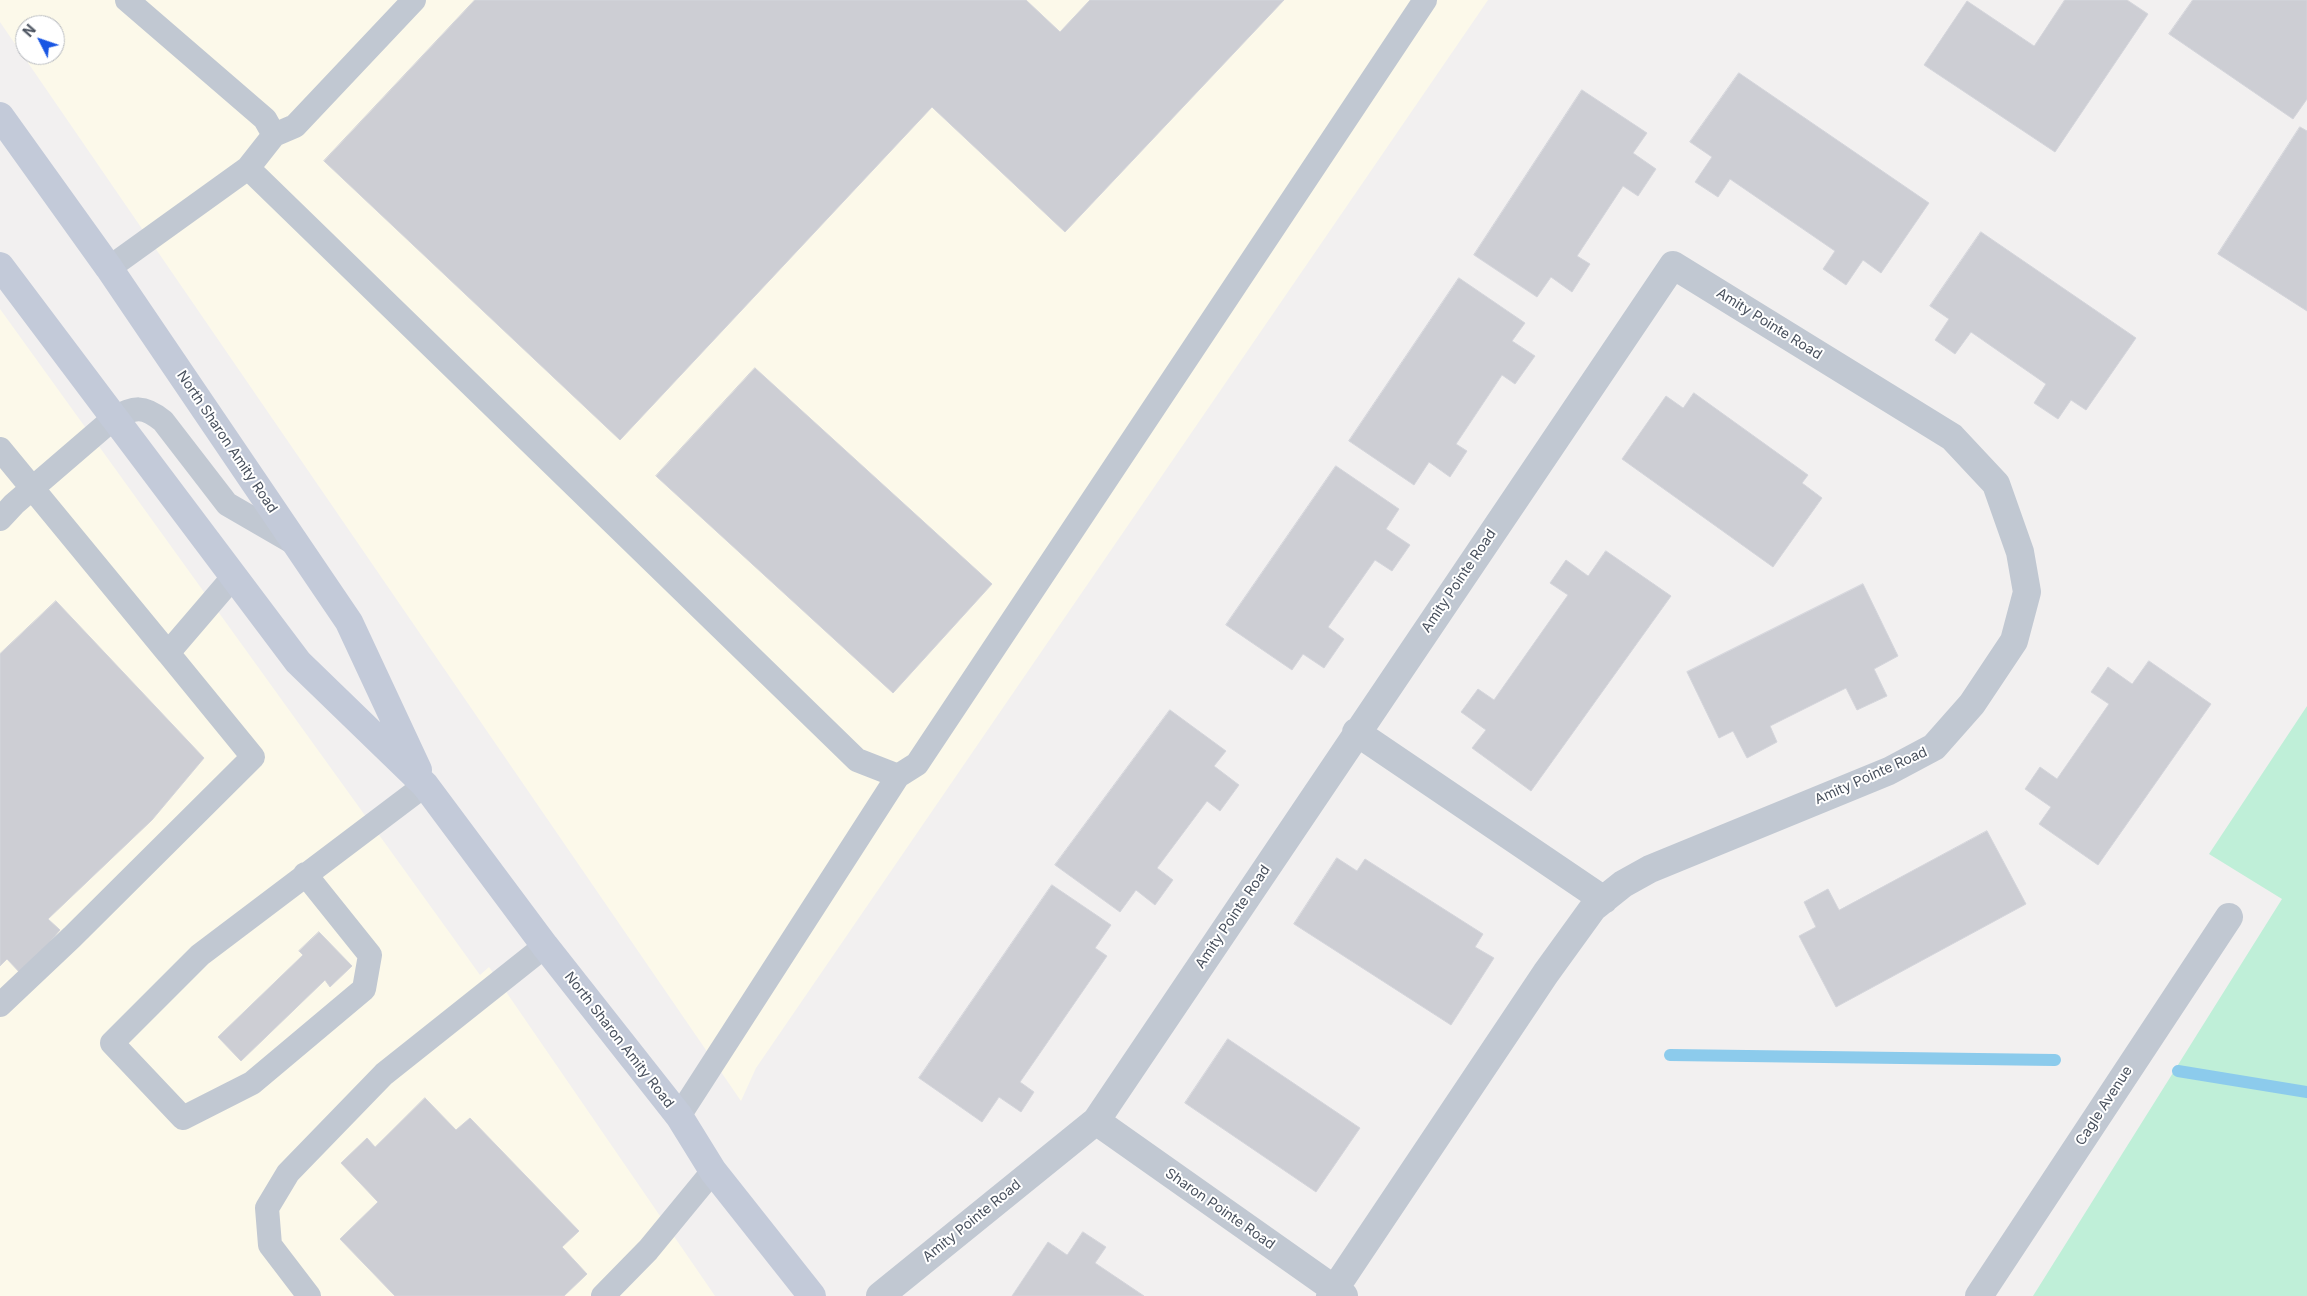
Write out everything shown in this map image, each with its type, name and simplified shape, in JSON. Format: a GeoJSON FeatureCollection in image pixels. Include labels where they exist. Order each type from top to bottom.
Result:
{"type":"FeatureCollection","features":[{"type":"Feature","properties":{"kind":"main road","name":"North Sharon Amity Road"},"geometry":{"type":"LineString","coordinates":[[0,116],[109,268],[349,622],[425,784]]}},
{"type":"Feature","properties":{"kind":"main road","name":"North Sharon Amity Road"},"geometry":{"type":"LineString","coordinates":[[0,266],[298,662],[425,784],[545,946],[679,1116],[712,1171],[812,1296]]}},
{"type":"Feature","properties":{"kind":"street","name":"Amity Pointe Road"},"geometry":{"type":"LineString","coordinates":[[880,1296],[1096,1121],[1356,732],[1674,265],[1952,437],[1996,484],[2020,552],[2027,592],[2014,641],[1972,704],[1934,747],[1880,775],[1650,869],[1623,884],[1593,908],[1546,973],[1336,1294]]}},
{"type":"Feature","properties":{"kind":"street"},"geometry":{"type":"LineString","coordinates":[[1356,732],[1604,900]]}},
{"type":"Feature","properties":{"kind":"street","name":"Cagle Avenue"},"geometry":{"type":"LineString","coordinates":[[1979,1296],[2229,917]]}},
{"type":"Feature","properties":{"kind":"street","name":"Sharon Pointe Road"},"geometry":{"type":"LineString","coordinates":[[1096,1121],[1336,1294]]}},
{"type":"Feature","properties":{"kind":"lane"},"geometry":{"type":"LineString","coordinates":[[127,0],[265,119],[274,134]]}},
{"type":"Feature","properties":{"kind":"lane"},"geometry":{"type":"LineString","coordinates":[[109,268],[248,168],[274,134],[295,126],[414,0]]}},
{"type":"Feature","properties":{"kind":"lane"},"geometry":{"type":"LineString","coordinates":[[679,1116],[898,776],[917,764],[1426,0]]}},
{"type":"Feature","properties":{"kind":"lane"},"geometry":{"type":"LineString","coordinates":[[248,168],[857,760],[898,776]]}},
{"type":"Feature","properties":{"kind":"lane"},"geometry":{"type":"LineString","coordinates":[[0,519],[114,418],[129,410],[139,408],[163,420],[227,504],[296,544]]}},
{"type":"Feature","properties":{"kind":"lane"},"geometry":{"type":"LineString","coordinates":[[0,449],[253,757],[72,937],[0,1005]]}},
{"type":"Feature","properties":{"kind":"lane"},"geometry":{"type":"LineString","coordinates":[[168,653],[234,576]]}},
{"type":"Feature","properties":{"kind":"lane"},"geometry":{"type":"LineString","coordinates":[[305,874],[370,955],[364,988],[252,1083],[184,1118],[112,1043],[200,955],[305,874],[425,784]]}},
{"type":"Feature","properties":{"kind":"lane"},"geometry":{"type":"LineString","coordinates":[[309,1296],[270,1245],[267,1208],[288,1174],[325,1133],[384,1074],[545,946]]}},
{"type":"Feature","properties":{"kind":"lane"},"geometry":{"type":"LineString","coordinates":[[602,1296],[648,1250],[712,1171]]}},
{"type":"Feature","properties":{"kind":"shaded area"},"geometry":{"type":"Polygon","coordinates":[[[0,0],[1488,0],[756,1068],[741,1101],[30,65],[65,65],[65,15],[15,15],[15,44],[0,22],[0,0]]]}},
{"type":"Feature","properties":{"kind":"shaded area"},"geometry":{"type":"Polygon","coordinates":[[[0,309],[480,975],[489,967],[715,1296],[0,1296],[0,309]]]}},
{"type":"Feature","properties":{"kind":"green space"},"geometry":{"type":"Polygon","coordinates":[[[2307,706],[2307,1296],[2033,1296],[2282,899],[2209,854],[2307,706]]]}},
{"type":"Feature","properties":{"kind":"building"},"geometry":{"type":"Polygon","coordinates":[[[475,0],[1026,0],[1060,32],[1090,0],[1284,0],[1065,232],[932,107],[620,440],[324,161],[475,0]]]}},
{"type":"Feature","properties":{"kind":"building"},"geometry":{"type":"Polygon","coordinates":[[[2065,0],[2127,0],[2148,14],[2055,152],[1924,65],[1967,1],[2034,46],[2065,0]]]}},
{"type":"Feature","properties":{"kind":"building"},"geometry":{"type":"Polygon","coordinates":[[[2193,0],[2307,0],[2307,99],[2293,119],[2169,34],[2193,0]]]}},
{"type":"Feature","properties":{"kind":"building"},"geometry":{"type":"Polygon","coordinates":[[[1739,73],[1929,203],[1881,273],[1863,260],[1846,285],[1823,269],[1835,251],[1730,179],[1718,197],[1695,182],[1712,157],[1690,142],[1739,73]]]}},
{"type":"Feature","properties":{"kind":"building"},"geometry":{"type":"Polygon","coordinates":[[[1582,90],[1647,133],[1633,153],[1656,169],[1638,196],[1623,186],[1577,256],[1590,264],[1572,292],[1551,277],[1537,297],[1474,255],[1582,90]]]}},
{"type":"Feature","properties":{"kind":"building"},"geometry":{"type":"Polygon","coordinates":[[[2300,127],[2307,131],[2307,311],[2218,254],[2300,127]]]}},
{"type":"Feature","properties":{"kind":"building"},"geometry":{"type":"Polygon","coordinates":[[[1981,232],[2136,338],[2086,410],[2071,400],[2058,419],[2034,403],[2046,384],[1971,332],[1955,354],[1935,340],[1949,319],[1930,306],[1981,232]]]}},
{"type":"Feature","properties":{"kind":"building"},"geometry":{"type":"Polygon","coordinates":[[[1459,278],[1525,323],[1512,341],[1535,356],[1515,384],[1502,375],[1456,444],[1467,451],[1450,477],[1429,462],[1414,485],[1349,441],[1459,278]]]}},
{"type":"Feature","properties":{"kind":"building"},"geometry":{"type":"Polygon","coordinates":[[[755,368],[992,584],[893,693],[656,476],[755,368]]]}},
{"type":"Feature","properties":{"kind":"building"},"geometry":{"type":"Polygon","coordinates":[[[1694,393],[1808,475],[1802,483],[1822,498],[1773,567],[1622,459],[1666,396],[1683,408],[1694,393]]]}},
{"type":"Feature","properties":{"kind":"building"},"geometry":{"type":"Polygon","coordinates":[[[1336,466],[1399,509],[1386,529],[1410,545],[1392,571],[1375,560],[1328,627],[1344,639],[1324,668],[1303,654],[1292,670],[1226,625],[1336,466]]]}},
{"type":"Feature","properties":{"kind":"building"},"geometry":{"type":"Polygon","coordinates":[[[1606,551],[1671,596],[1531,791],[1472,748],[1486,730],[1461,712],[1478,689],[1494,700],[1568,595],[1550,583],[1566,560],[1588,576],[1606,551]]]}},
{"type":"Feature","properties":{"kind":"building"},"geometry":{"type":"Polygon","coordinates":[[[1863,584],[1898,656],[1874,669],[1887,696],[1857,710],[1846,688],[1770,726],[1777,742],[1747,758],[1733,731],[1719,738],[1687,672],[1863,584]]]}},
{"type":"Feature","properties":{"kind":"building"},"geometry":{"type":"Polygon","coordinates":[[[56,601],[204,758],[152,820],[48,919],[60,930],[22,975],[7,959],[0,966],[0,654],[56,601]]]}},
{"type":"Feature","properties":{"kind":"building"},"geometry":{"type":"Polygon","coordinates":[[[2149,661],[2211,704],[2098,865],[2039,824],[2051,807],[2025,789],[2040,767],[2057,779],[2109,704],[2091,692],[2108,667],[2132,684],[2149,661]]]}},
{"type":"Feature","properties":{"kind":"building"},"geometry":{"type":"Polygon","coordinates":[[[1170,710],[1226,751],[1214,766],[1239,785],[1220,811],[1207,801],[1157,868],[1173,880],[1155,905],[1136,890],[1120,912],[1055,865],[1170,710]]]}},
{"type":"Feature","properties":{"kind":"building"},"geometry":{"type":"Polygon","coordinates":[[[1987,831],[2026,904],[1836,1007],[1799,936],[1816,927],[1804,902],[1828,889],[1839,910],[1987,831]]]}},
{"type":"Feature","properties":{"kind":"building"},"geometry":{"type":"Polygon","coordinates":[[[1337,858],[1357,871],[1365,859],[1483,934],[1475,947],[1494,958],[1451,1025],[1294,924],[1337,858]]]}},
{"type":"Feature","properties":{"kind":"building"},"geometry":{"type":"Polygon","coordinates":[[[1052,885],[1111,925],[1095,948],[1107,956],[1020,1082],[1034,1092],[1021,1112],[999,1097],[982,1122],[919,1078],[1052,885]]]}},
{"type":"Feature","properties":{"kind":"building"},"geometry":{"type":"Polygon","coordinates":[[[319,932],[352,966],[330,987],[325,980],[241,1061],[218,1037],[303,955],[299,951],[319,932]]]}},
{"type":"Feature","properties":{"kind":"building"},"geometry":{"type":"Polygon","coordinates":[[[1228,1039],[1360,1128],[1316,1192],[1185,1103],[1228,1039]]]}},
{"type":"Feature","properties":{"kind":"building"},"geometry":{"type":"Polygon","coordinates":[[[425,1098],[456,1130],[470,1118],[579,1231],[562,1247],[587,1274],[564,1296],[395,1296],[340,1239],[378,1202],[341,1163],[367,1138],[375,1147],[425,1098]]]}},
{"type":"Feature","properties":{"kind":"building"},"geometry":{"type":"Polygon","coordinates":[[[1083,1232],[1106,1247],[1095,1263],[1144,1296],[1012,1296],[1048,1242],[1067,1255],[1083,1232]]]}},
{"type":"Feature","properties":{"kind":"waterway"},"geometry":{"type":"LineString","coordinates":[[1670,1055],[2055,1060]]}},
{"type":"Feature","properties":{"kind":"waterway"},"geometry":{"type":"LineString","coordinates":[[2178,1071],[2307,1092]]}}]}
